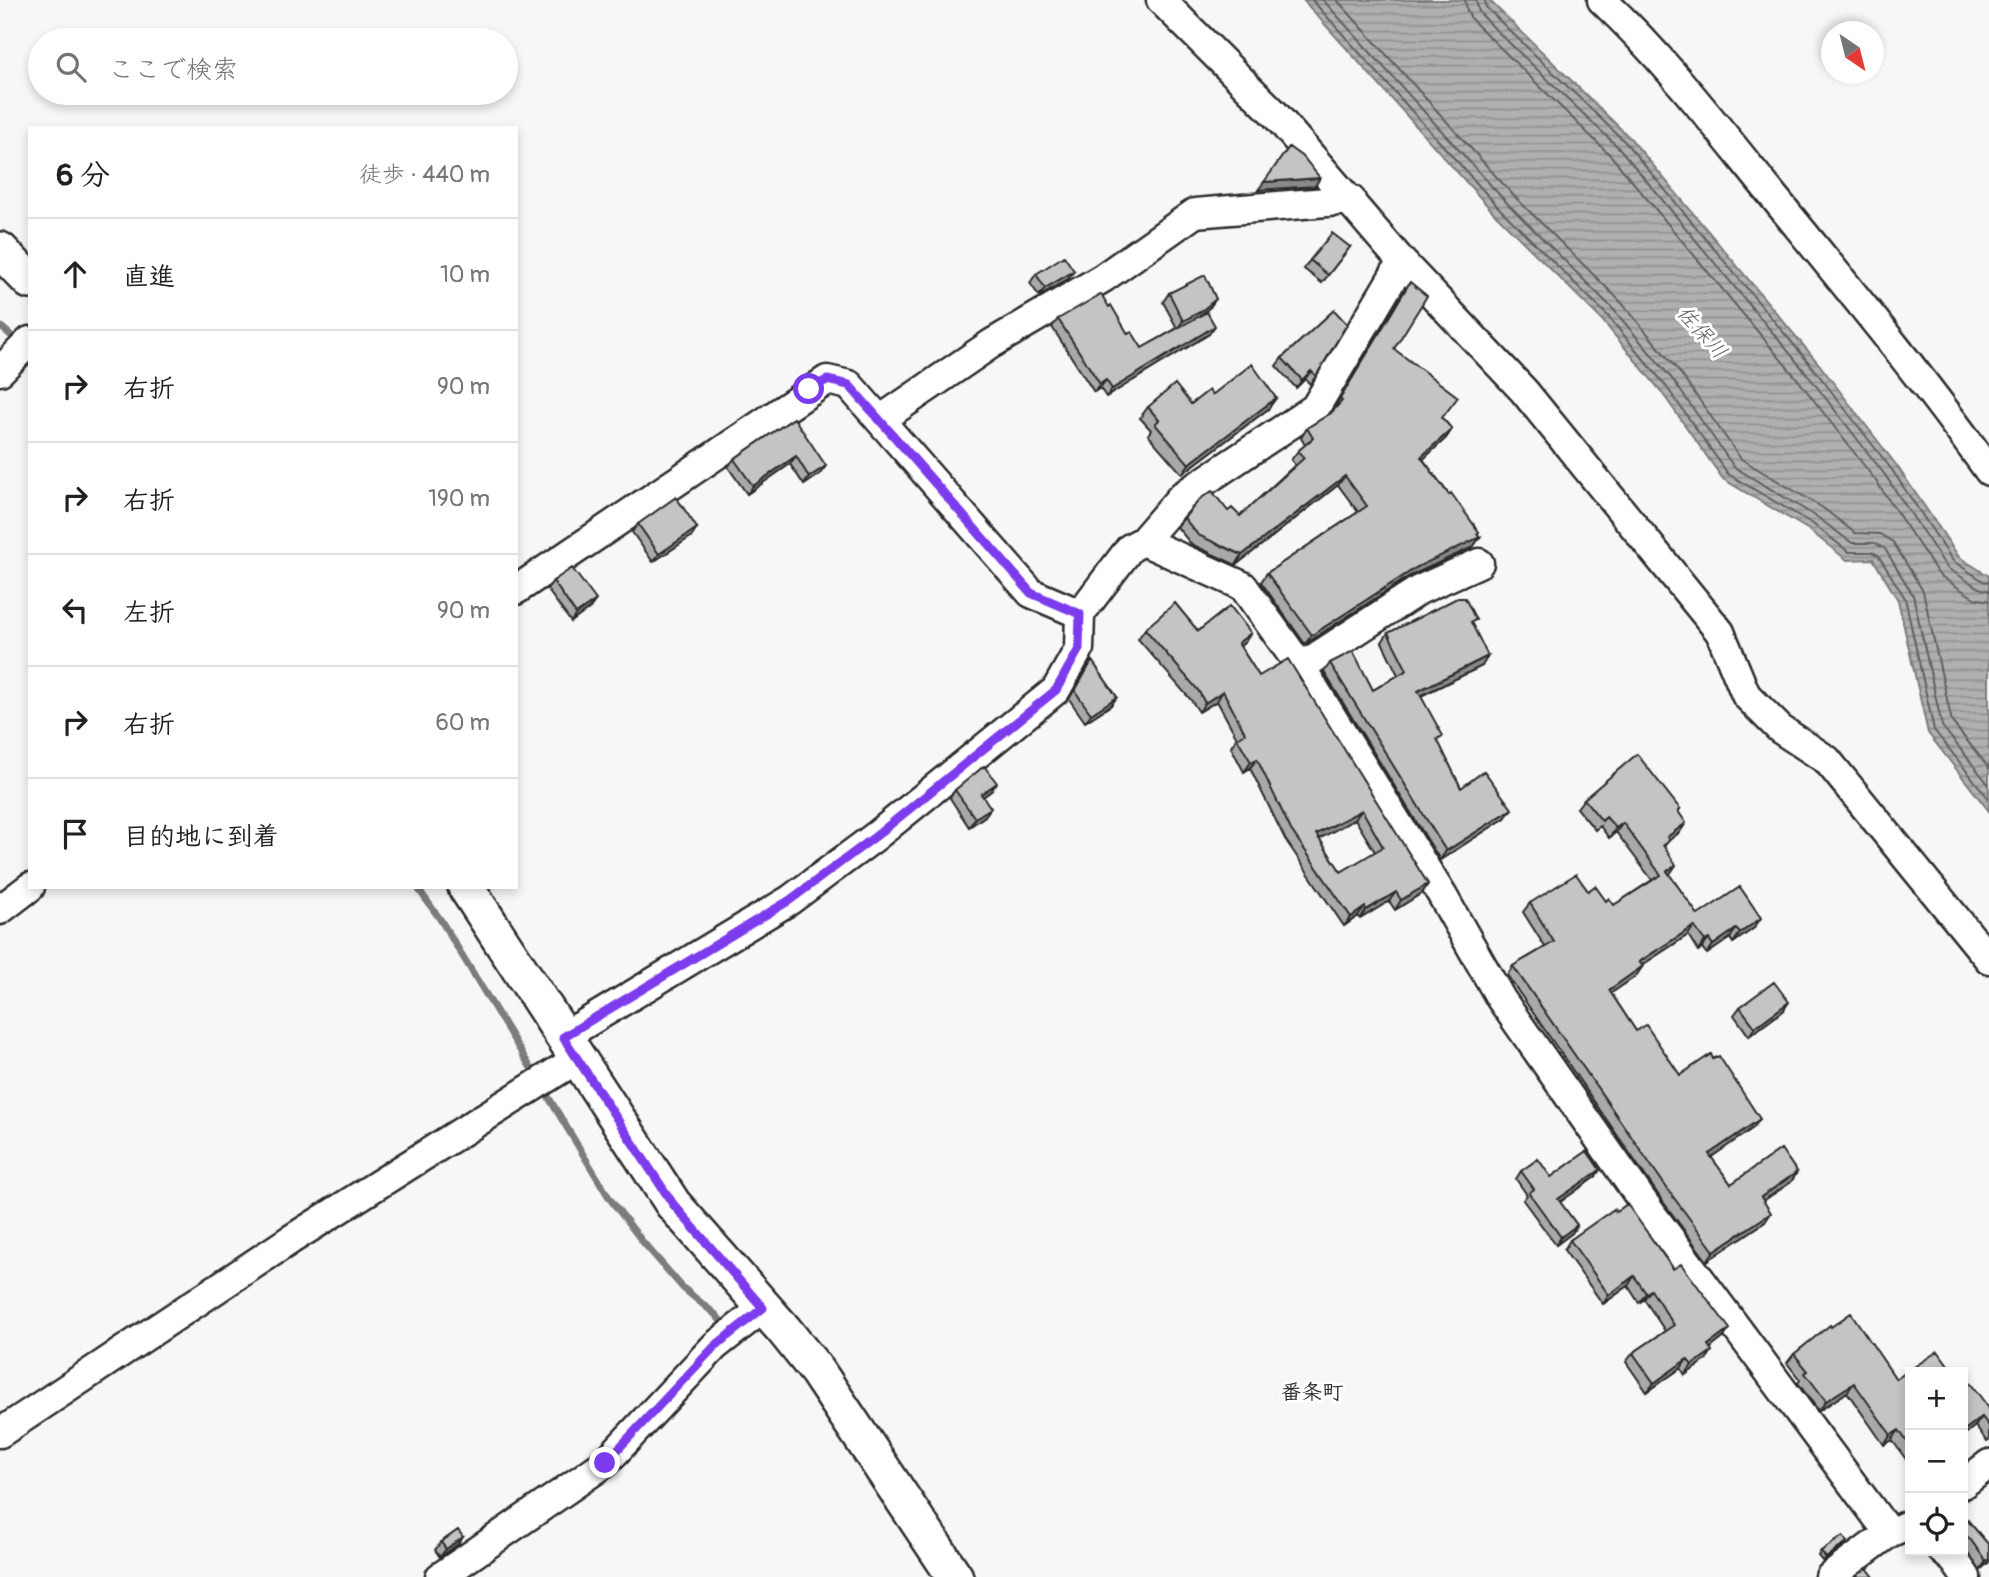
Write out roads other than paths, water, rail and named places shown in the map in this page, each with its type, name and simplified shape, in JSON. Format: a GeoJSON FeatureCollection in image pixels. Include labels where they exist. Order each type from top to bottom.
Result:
{"type":"FeatureCollection","features":[{"type":"Feature","properties":{"kind":"street"},"geometry":{"type":"LineString","coordinates":[[1161,0],[1274,113],[1402,262],[1524,391],[1720,632],[1746,695],[1780,729],[1827,760],[1989,959]]}},
{"type":"Feature","properties":{"kind":"street"},"geometry":{"type":"LineString","coordinates":[[1602,0],[1638,34],[1703,110],[1889,338],[1989,471]]}},
{"type":"Feature","properties":{"kind":"street"},"geometry":{"type":"LineString","coordinates":[[880,420],[990,344],[1103,278],[1195,213],[1351,200]]}},
{"type":"Feature","properties":{"kind":"street"},"geometry":{"type":"LineString","coordinates":[[0,250],[28,279]]}},
{"type":"Feature","properties":{"kind":"street"},"geometry":{"type":"LineString","coordinates":[[0,1433],[790,900],[876,836],[1056,690],[1079,649],[1080,614],[1130,548],[1143,541],[1182,496],[1315,408],[1402,262]]}},
{"type":"Feature","properties":{"kind":"street"},"geometry":{"type":"LineString","coordinates":[[0,371],[28,343]]}},
{"type":"Feature","properties":{"kind":"street"},"geometry":{"type":"LineString","coordinates":[[518,589],[827,380],[849,385],[1031,593],[1080,614]]}},
{"type":"Feature","properties":{"kind":"street"},"geometry":{"type":"LineString","coordinates":[[1143,541],[1243,586],[1301,667],[1442,895],[1501,999],[1651,1213],[1900,1528],[1830,1577]]}},
{"type":"Feature","properties":{"kind":"street"},"geometry":{"type":"LineString","coordinates":[[1301,667],[1419,590],[1479,563]]}},
{"type":"Feature","properties":{"kind":"street"},"geometry":{"type":"LineString","coordinates":[[0,910],[28,889]]}},
{"type":"Feature","properties":{"kind":"street"},"geometry":{"type":"LineString","coordinates":[[467,889],[673,1204],[817,1371],[955,1577]]}},
{"type":"Feature","properties":{"kind":"street"},"geometry":{"type":"LineString","coordinates":[[440,1577],[605,1463],[715,1346],[763,1308]]}},
{"type":"Feature","properties":{"kind":"street"},"geometry":{"type":"LineString","coordinates":[[1968,1480],[1989,1464]]}},
{"type":"Feature","properties":{"kind":"street"},"geometry":{"type":"LineString","coordinates":[[1949,1556],[1966,1577]]}},
{"type":"Feature","properties":{"kind":"water","name":"佐保川"},"geometry":{"type":"Polygon","coordinates":[[[1303,0],[1489,0],[1631,139],[1819,364],[1897,466],[1959,557],[1989,576],[1989,811],[1928,733],[1898,600],[1873,559],[1847,560],[1809,530],[1723,479],[1660,390],[1602,320],[1494,213],[1303,0]]]}},
{"type":"Feature","properties":{"kind":"waterway"},"geometry":{"type":"LineString","coordinates":[[0,326],[21,344]]}},
{"type":"Feature","properties":{"kind":"waterway"},"geometry":{"type":"LineString","coordinates":[[418,889],[440,919],[537,1078]]}},
{"type":"Feature","properties":{"kind":"waterway"},"geometry":{"type":"LineString","coordinates":[[543,1088],[610,1199],[642,1241],[683,1288],[716,1315],[728,1330]]}},
{"type":"Feature","properties":{"kind":"district","name":"番条町"},"geometry":{"type":"Point","coordinates":[1312,1392]}}]}
